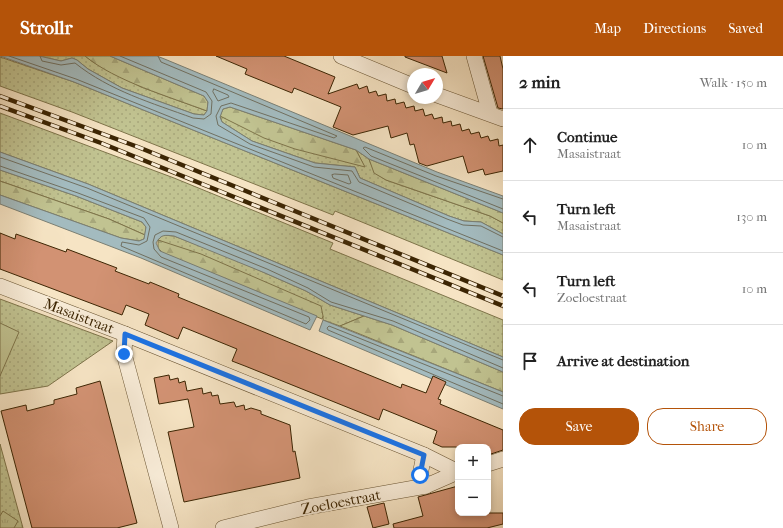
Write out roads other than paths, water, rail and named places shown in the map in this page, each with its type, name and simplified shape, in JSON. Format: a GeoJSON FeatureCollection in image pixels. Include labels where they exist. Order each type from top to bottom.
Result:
{"type":"FeatureCollection","features":[{"type":"Feature","properties":{"kind":"street"},"geometry":{"type":"LineString","coordinates":[[341,56],[407,84]]}},
{"type":"Feature","properties":{"kind":"street"},"geometry":{"type":"LineString","coordinates":[[474,56],[496,116]]}},
{"type":"Feature","properties":{"kind":"street"},"geometry":{"type":"LineString","coordinates":[[443,97],[496,116]]}},
{"type":"Feature","properties":{"kind":"street","name":"Masaistraat"},"geometry":{"type":"LineString","coordinates":[[0,286],[125,334],[424,455],[455,470]]}},
{"type":"Feature","properties":{"kind":"street"},"geometry":{"type":"LineString","coordinates":[[125,334],[124,354],[171,528]]}},
{"type":"Feature","properties":{"kind":"street"},"geometry":{"type":"LineString","coordinates":[[424,455],[420,475],[426,486]]}},
{"type":"Feature","properties":{"kind":"street"},"geometry":{"type":"LineString","coordinates":[[491,463],[503,459]]}},
{"type":"Feature","properties":{"kind":"street","name":"Zoeloestraat"},"geometry":{"type":"LineString","coordinates":[[223,528],[308,507],[426,486],[455,473]]}},
{"type":"Feature","properties":{"kind":"water"},"geometry":{"type":"Polygon","coordinates":[[[0,56],[39,56],[61,61],[72,58],[88,69],[122,88],[194,114],[204,115],[207,111],[208,102],[204,96],[110,56],[157,56],[437,172],[503,196],[503,213],[369,159],[356,150],[230,107],[223,109],[220,117],[222,122],[252,141],[315,163],[355,167],[360,178],[449,216],[464,221],[481,222],[503,234],[503,255],[74,82],[0,56]]]}},
{"type":"Feature","properties":{"kind":"water"},"geometry":{"type":"Polygon","coordinates":[[[0,152],[88,184],[503,357],[503,372],[392,325],[330,305],[306,291],[174,236],[166,235],[160,238],[156,243],[160,251],[317,316],[310,330],[141,258],[0,204],[0,195],[121,238],[139,241],[144,239],[146,227],[142,222],[76,196],[0,170],[0,152]]]}},
{"type":"Feature","properties":{"kind":"water"},"geometry":{"type":"Polygon","coordinates":[[[323,320],[503,392],[503,409],[319,331],[323,320]]]}},
{"type":"Feature","properties":{"kind":"railway"},"geometry":{"type":"LineString","coordinates":[[0,96],[138,147],[503,296]]}},
{"type":"Feature","properties":{"kind":"railway"},"geometry":{"type":"LineString","coordinates":[[0,106],[101,143],[503,306]]}}]}
